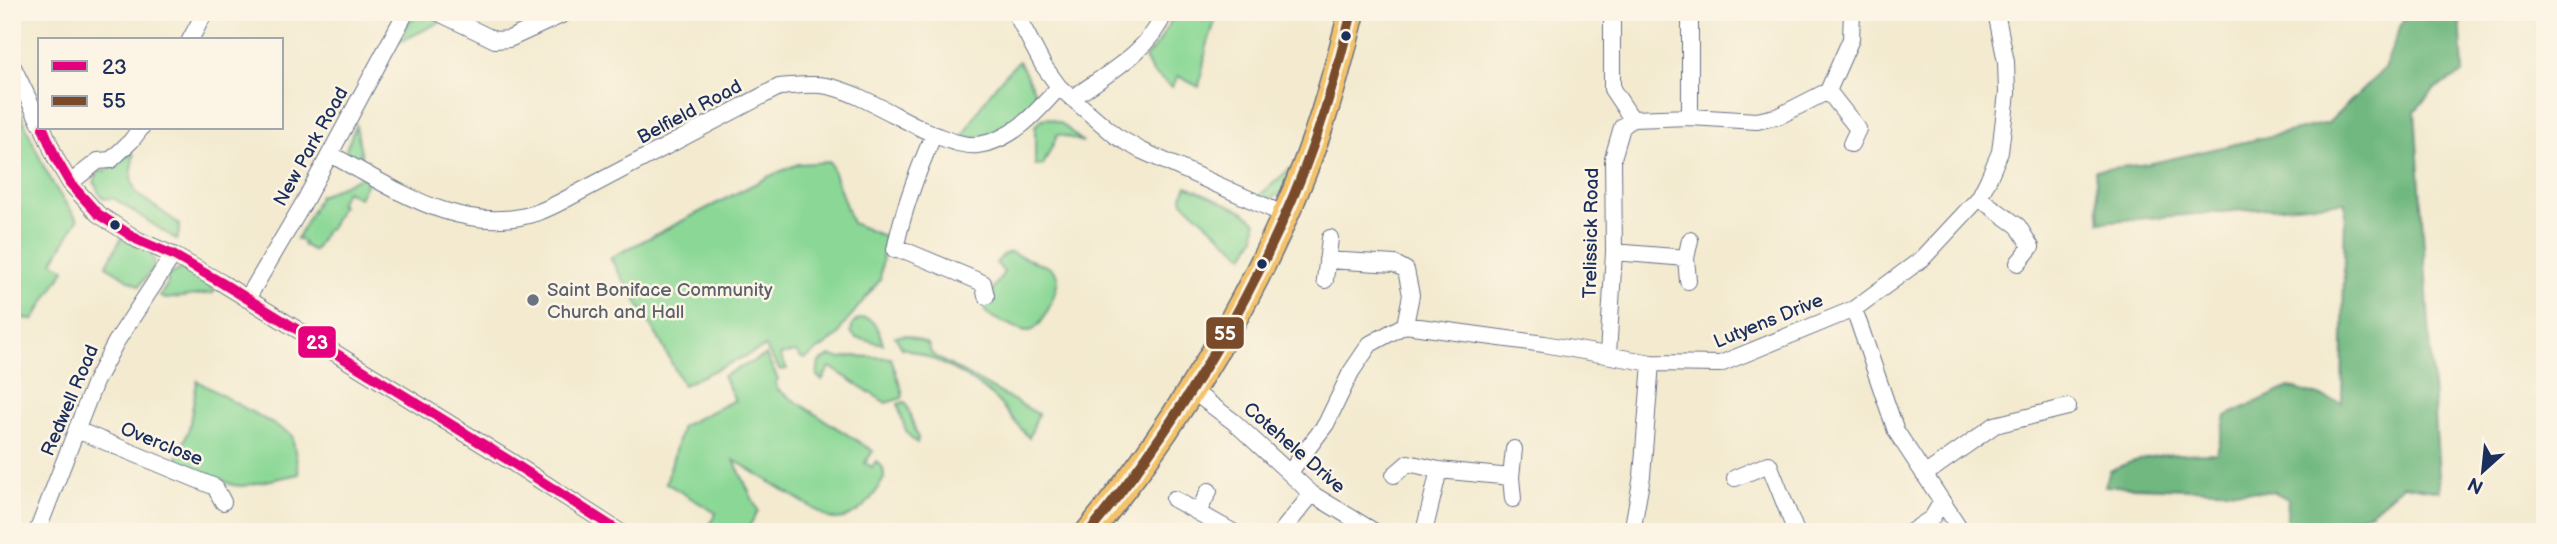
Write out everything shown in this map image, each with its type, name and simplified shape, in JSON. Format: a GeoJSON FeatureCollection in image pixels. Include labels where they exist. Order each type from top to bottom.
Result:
{"type":"FeatureCollection","features":[{"type":"Feature","properties":{"kind":"highway"},"geometry":{"type":"LineString","coordinates":[[1089,532],[1121,492],[1190,389],[1244,298],[1286,215],[1314,143],[1352,12]]}},
{"type":"Feature","properties":{"kind":"street"},"geometry":{"type":"LineString","coordinates":[[191,38],[205,12]]}},
{"type":"Feature","properties":{"kind":"street","name":"New Park Road"},"geometry":{"type":"LineString","coordinates":[[247,299],[330,154],[406,12]]}},
{"type":"Feature","properties":{"kind":"street"},"geometry":{"type":"LineString","coordinates":[[438,12],[495,40],[509,39],[568,12]]}},
{"type":"Feature","properties":{"kind":"street"},"geometry":{"type":"LineString","coordinates":[[1015,12],[1043,65],[1059,87],[1116,136],[1140,150],[1286,215]]}},
{"type":"Feature","properties":{"kind":"street"},"geometry":{"type":"LineString","coordinates":[[1073,99],[1153,36],[1165,12]]}},
{"type":"Feature","properties":{"kind":"street"},"geometry":{"type":"LineString","coordinates":[[1612,12],[1612,89],[1632,119],[1690,117],[1757,121],[1779,116],[1828,91],[1851,39],[1852,12]]}},
{"type":"Feature","properties":{"kind":"street"},"geometry":{"type":"LineString","coordinates":[[1690,12],[1690,117]]}},
{"type":"Feature","properties":{"kind":"street","name":"Lutyens Drive"},"geometry":{"type":"LineString","coordinates":[[1405,325],[1651,363],[1720,365],[1854,309],[1923,258],[1979,198],[2000,152],[2007,93],[2006,62],[1996,12]]}},
{"type":"Feature","properties":{"kind":"street"},"geometry":{"type":"LineString","coordinates":[[12,98],[15,71]]}},
{"type":"Feature","properties":{"kind":"street"},"geometry":{"type":"LineString","coordinates":[[15,71],[38,118]]}},
{"type":"Feature","properties":{"kind":"street","name":"Belfield Road"},"geometry":{"type":"LineString","coordinates":[[330,154],[430,207],[458,216],[512,218],[537,213],[779,88],[807,84],[846,91],[934,134],[961,145],[976,145],[993,141],[1034,116],[1059,87]]}},
{"type":"Feature","properties":{"kind":"street"},"geometry":{"type":"LineString","coordinates":[[1828,91],[1861,133]]}},
{"type":"Feature","properties":{"kind":"street","name":"Trelissick Road"},"geometry":{"type":"LineString","coordinates":[[1608,355],[1614,251],[1613,158],[1622,127],[1632,119]]}},
{"type":"Feature","properties":{"kind":"street"},"geometry":{"type":"LineString","coordinates":[[44,130],[70,183],[98,214],[138,240],[173,255],[247,299],[621,532]]}},
{"type":"Feature","properties":{"kind":"street"},"geometry":{"type":"LineString","coordinates":[[70,183],[98,161],[111,160],[139,130]]}},
{"type":"Feature","properties":{"kind":"street"},"geometry":{"type":"LineString","coordinates":[[934,134],[909,190],[895,250],[906,251],[986,285]]}},
{"type":"Feature","properties":{"kind":"street"},"geometry":{"type":"LineString","coordinates":[[1979,198],[2018,226],[2031,247],[2049,250]]}},
{"type":"Feature","properties":{"kind":"street"},"geometry":{"type":"LineString","coordinates":[[1325,279],[1330,238]]}},
{"type":"Feature","properties":{"kind":"street"},"geometry":{"type":"LineString","coordinates":[[1688,281],[1686,258],[1690,240]]}},
{"type":"Feature","properties":{"kind":"street"},"geometry":{"type":"LineString","coordinates":[[2018,263],[2031,247]]}},
{"type":"Feature","properties":{"kind":"street"},"geometry":{"type":"LineString","coordinates":[[1614,251],[1686,258]]}},
{"type":"Feature","properties":{"kind":"street","name":"Redwell Road"},"geometry":{"type":"LineString","coordinates":[[37,532],[95,382],[116,342],[173,255]]}},
{"type":"Feature","properties":{"kind":"street"},"geometry":{"type":"LineString","coordinates":[[1290,472],[1326,424],[1351,372],[1370,344],[1405,325],[1411,295],[1406,270],[1395,264],[1327,260]]}},
{"type":"Feature","properties":{"kind":"street"},"geometry":{"type":"LineString","coordinates":[[1854,309],[1896,431],[1962,532]]}},
{"type":"Feature","properties":{"kind":"street"},"geometry":{"type":"LineString","coordinates":[[1632,532],[1642,476],[1651,363]]}},
{"type":"Feature","properties":{"kind":"street","name":"Cotehele Drive"},"geometry":{"type":"LineString","coordinates":[[1190,389],[1234,422],[1312,494],[1375,532]]}},
{"type":"Feature","properties":{"kind":"street"},"geometry":{"type":"LineString","coordinates":[[1924,475],[1995,425],[2068,407]]}},
{"type":"Feature","properties":{"kind":"street","name":"Overclose"},"geometry":{"type":"LineString","coordinates":[[77,430],[215,488],[223,502]]}},
{"type":"Feature","properties":{"kind":"street"},"geometry":{"type":"LineString","coordinates":[[1513,499],[1511,477],[1514,449]]}},
{"type":"Feature","properties":{"kind":"street"},"geometry":{"type":"LineString","coordinates":[[1394,475],[1408,463],[1439,470],[1511,477]]}},
{"type":"Feature","properties":{"kind":"street"},"geometry":{"type":"LineString","coordinates":[[1735,478],[1769,464],[1796,532]]}},
{"type":"Feature","properties":{"kind":"street"},"geometry":{"type":"LineString","coordinates":[[1424,532],[1439,470]]}},
{"type":"Feature","properties":{"kind":"street"},"geometry":{"type":"LineString","coordinates":[[1198,512],[1209,491]]}},
{"type":"Feature","properties":{"kind":"street"},"geometry":{"type":"LineString","coordinates":[[1281,532],[1312,494]]}},
{"type":"Feature","properties":{"kind":"street"},"geometry":{"type":"LineString","coordinates":[[1174,499],[1233,532]]}},
{"type":"Feature","properties":{"kind":"street"},"geometry":{"type":"LineString","coordinates":[[1911,532],[1932,517],[1942,501]]}},
{"type":"Feature","properties":{"kind":"green space"},"geometry":{"type":"Polygon","coordinates":[[[1176,12],[1218,12],[1207,46],[1199,87],[1178,76],[1172,87],[1152,72],[1145,58],[1159,42],[1176,12]]]}},
{"type":"Feature","properties":{"kind":"green space"},"geometry":{"type":"Polygon","coordinates":[[[2406,12],[2460,12],[2463,73],[2436,88],[2415,111],[2440,491],[2403,485],[2371,512],[2313,532],[2286,532],[2288,499],[2275,492],[2105,486],[2110,471],[2137,460],[2162,455],[2217,453],[2226,416],[2289,387],[2342,403],[2345,202],[2100,222],[2095,170],[2148,164],[2328,123],[2384,69],[2406,12]]]}},
{"type":"Feature","properties":{"kind":"green space"},"geometry":{"type":"Polygon","coordinates":[[[423,14],[442,21],[398,43],[410,20],[423,14]]]}},
{"type":"Feature","properties":{"kind":"green space"},"geometry":{"type":"Polygon","coordinates":[[[1019,61],[1036,94],[1037,102],[994,132],[963,138],[987,97],[1019,61]]]}},
{"type":"Feature","properties":{"kind":"green space"},"geometry":{"type":"Polygon","coordinates":[[[18,106],[50,179],[78,219],[53,262],[65,269],[33,320],[12,315],[12,128],[18,106]]]}},
{"type":"Feature","properties":{"kind":"green space"},"geometry":{"type":"Polygon","coordinates":[[[1048,118],[1061,123],[1083,142],[1058,134],[1043,165],[1035,165],[1035,126],[1042,119],[1048,118]]]}},
{"type":"Feature","properties":{"kind":"green space"},"geometry":{"type":"Polygon","coordinates":[[[356,125],[363,164],[354,159],[346,149],[356,125]]]}},
{"type":"Feature","properties":{"kind":"green space"},"geometry":{"type":"Polygon","coordinates":[[[131,154],[134,155],[131,179],[134,189],[137,194],[178,223],[180,228],[177,240],[113,198],[104,199],[99,193],[94,182],[99,171],[105,171],[131,154]]]}},
{"type":"Feature","properties":{"kind":"green space"},"geometry":{"type":"Polygon","coordinates":[[[830,162],[852,223],[885,237],[880,280],[842,327],[838,336],[805,359],[796,352],[780,355],[787,369],[780,370],[765,347],[683,385],[659,339],[610,258],[770,176],[798,164],[830,162]]]}},
{"type":"Feature","properties":{"kind":"green space"},"geometry":{"type":"Polygon","coordinates":[[[1292,167],[1282,193],[1269,199],[1258,197],[1292,167]]]}},
{"type":"Feature","properties":{"kind":"green space"},"geometry":{"type":"Polygon","coordinates":[[[360,177],[368,181],[359,198],[346,191],[339,204],[342,206],[314,251],[303,245],[304,242],[297,239],[320,196],[360,177]]]}},
{"type":"Feature","properties":{"kind":"green space"},"geometry":{"type":"Polygon","coordinates":[[[1187,186],[1243,211],[1256,222],[1255,237],[1244,256],[1183,202],[1182,196],[1187,186]]]}},
{"type":"Feature","properties":{"kind":"green space"},"geometry":{"type":"Polygon","coordinates":[[[122,237],[148,250],[154,260],[154,267],[139,286],[106,266],[122,237]]]}},
{"type":"Feature","properties":{"kind":"green space"},"geometry":{"type":"Polygon","coordinates":[[[1010,252],[1051,268],[1058,276],[1053,299],[1044,317],[1029,331],[998,320],[985,311],[984,303],[993,304],[993,289],[1004,272],[996,263],[1004,254],[1010,252]]]}},
{"type":"Feature","properties":{"kind":"green space"},"geometry":{"type":"Polygon","coordinates":[[[180,269],[186,270],[215,290],[213,293],[165,299],[160,296],[168,283],[167,277],[180,269]]]}},
{"type":"Feature","properties":{"kind":"green space"},"geometry":{"type":"Polygon","coordinates":[[[862,318],[874,323],[883,344],[856,338],[851,332],[854,323],[862,318]]]}},
{"type":"Feature","properties":{"kind":"green space"},"geometry":{"type":"Polygon","coordinates":[[[906,335],[928,344],[931,353],[936,357],[1038,414],[1029,438],[1000,404],[981,387],[935,360],[902,348],[895,336],[906,335]]]}},
{"type":"Feature","properties":{"kind":"green space"},"geometry":{"type":"Polygon","coordinates":[[[766,355],[778,379],[775,384],[778,390],[873,451],[865,463],[872,467],[876,461],[883,468],[884,478],[875,494],[862,508],[847,517],[829,518],[734,460],[758,511],[746,532],[706,532],[716,513],[666,483],[682,426],[735,400],[723,376],[766,355]]]}},
{"type":"Feature","properties":{"kind":"green space"},"geometry":{"type":"Polygon","coordinates":[[[830,356],[891,358],[902,398],[886,403],[830,367],[822,380],[817,376],[819,362],[830,356]]]}},
{"type":"Feature","properties":{"kind":"green space"},"geometry":{"type":"Polygon","coordinates":[[[197,381],[292,435],[299,474],[243,486],[233,485],[175,463],[189,429],[197,381]]]}},
{"type":"Feature","properties":{"kind":"green space"},"geometry":{"type":"Polygon","coordinates":[[[904,402],[918,438],[917,443],[909,436],[902,420],[898,404],[904,402]]]}},
{"type":"Feature","properties":{"kind":"transit line","name":"55"},"geometry":{"type":"LineString","coordinates":[[1089,532],[1156,443],[1188,395],[1247,295],[1295,192],[1315,140],[1352,12]]}},
{"type":"Feature","properties":{"kind":"transit line","name":"23"},"geometry":{"type":"LineString","coordinates":[[44,130],[70,183],[98,214],[138,240],[173,255],[222,283],[620,532]]}},
{"type":"Feature","properties":{"kind":"place","name":"Saint Boniface Community Church and Hall"},"geometry":{"type":"Point","coordinates":[533,300]}}]}
